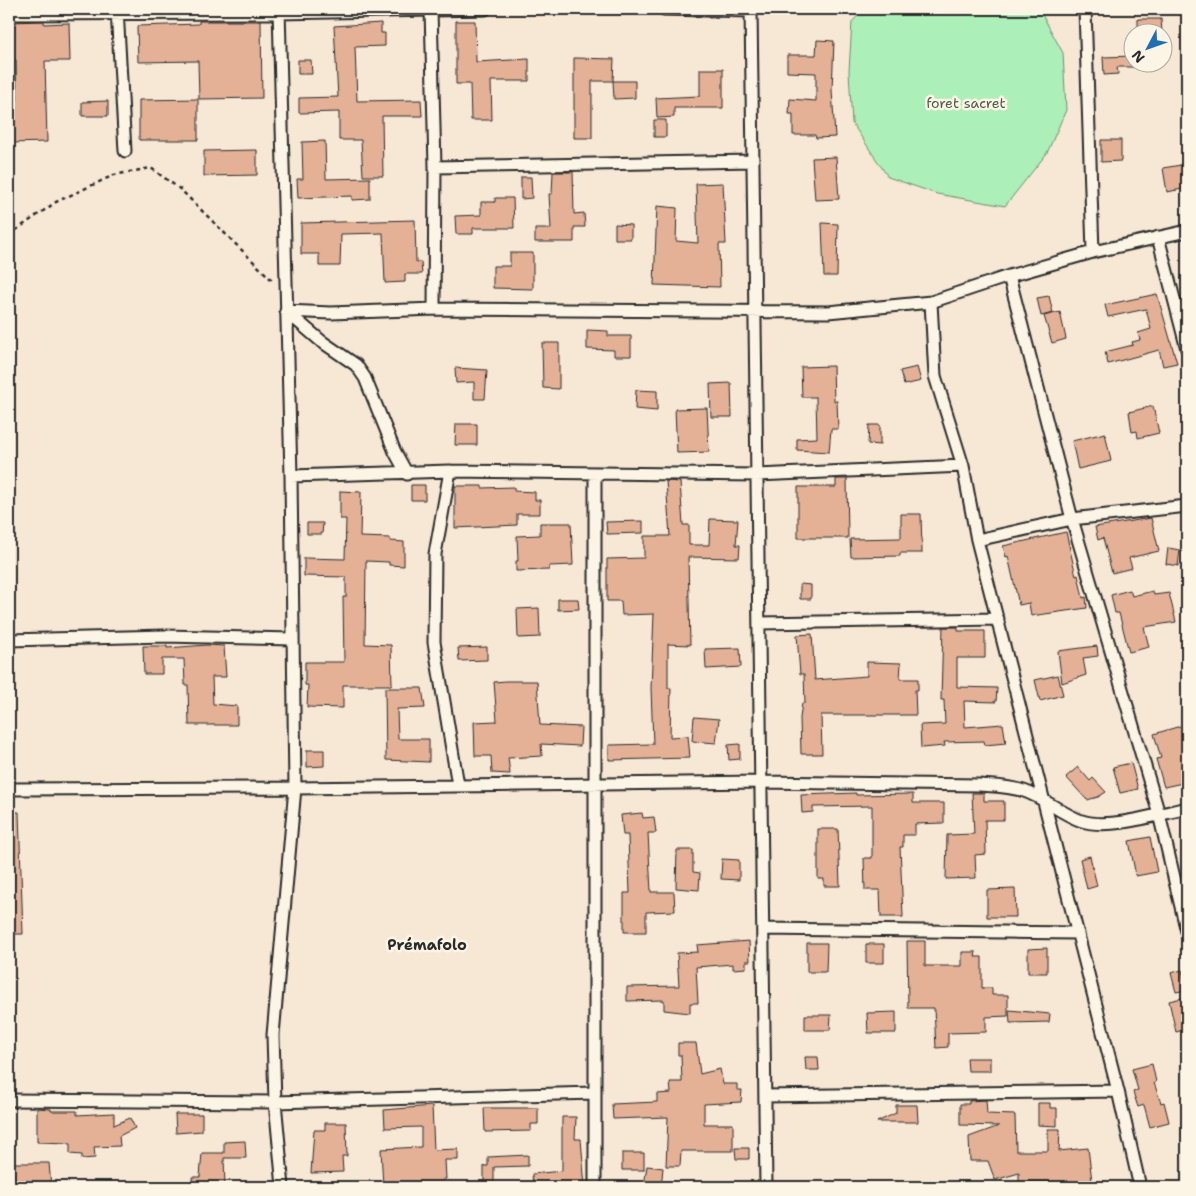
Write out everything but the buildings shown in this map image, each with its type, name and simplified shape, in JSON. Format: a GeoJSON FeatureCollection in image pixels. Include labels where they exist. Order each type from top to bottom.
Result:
{"type":"FeatureCollection","features":[{"type":"Feature","properties":{"kind":"street"},"geometry":{"type":"LineString","coordinates":[[431,9],[435,167],[434,309]]}},
{"type":"Feature","properties":{"kind":"street"},"geometry":{"type":"LineString","coordinates":[[9,14],[117,11],[485,9]]}},
{"type":"Feature","properties":{"kind":"street"},"geometry":{"type":"LineString","coordinates":[[664,9],[751,10],[766,1187]]}},
{"type":"Feature","properties":{"kind":"street"},"geometry":{"type":"LineString","coordinates":[[1085,9],[1092,252]]}},
{"type":"Feature","properties":{"kind":"street"},"geometry":{"type":"LineString","coordinates":[[117,11],[125,151]]}},
{"type":"Feature","properties":{"kind":"street"},"geometry":{"type":"LineString","coordinates":[[279,11],[291,476],[295,788],[273,1035],[275,1102],[283,1187]]}},
{"type":"Feature","properties":{"kind":"street"},"geometry":{"type":"LineString","coordinates":[[435,167],[753,161]]}},
{"type":"Feature","properties":{"kind":"street"},"geometry":{"type":"LineString","coordinates":[[286,310],[331,313],[434,309],[828,312],[932,302],[1009,276],[1092,252],[1187,231]]}},
{"type":"Feature","properties":{"kind":"street"},"geometry":{"type":"LineString","coordinates":[[1158,237],[1187,349]]}},
{"type":"Feature","properties":{"kind":"street"},"geometry":{"type":"LineString","coordinates":[[1009,276],[1072,520],[1159,814],[1187,932]]}},
{"type":"Feature","properties":{"kind":"street"},"geometry":{"type":"LineString","coordinates":[[932,302],[935,376],[963,466],[977,540],[1118,1091],[1140,1187]]}},
{"type":"Feature","properties":{"kind":"street"},"geometry":{"type":"LineString","coordinates":[[286,310],[321,341],[356,365],[365,378],[395,452],[407,474]]}},
{"type":"Feature","properties":{"kind":"street"},"geometry":{"type":"LineString","coordinates":[[291,476],[407,474],[450,471],[757,475],[963,466]]}},
{"type":"Feature","properties":{"kind":"street"},"geometry":{"type":"LineString","coordinates":[[450,471],[435,554],[434,642],[458,785]]}},
{"type":"Feature","properties":{"kind":"street"},"geometry":{"type":"LineString","coordinates":[[595,1187],[596,474]]}},
{"type":"Feature","properties":{"kind":"street"},"geometry":{"type":"LineString","coordinates":[[977,540],[1072,520],[1187,506]]}},
{"type":"Feature","properties":{"kind":"street"},"geometry":{"type":"LineString","coordinates":[[759,624],[998,619]]}},
{"type":"Feature","properties":{"kind":"street"},"geometry":{"type":"LineString","coordinates":[[9,640],[165,636],[293,639]]}},
{"type":"Feature","properties":{"kind":"street"},"geometry":{"type":"LineString","coordinates":[[9,789],[295,788],[761,782],[1004,786],[1025,791],[1058,811],[1084,822],[1111,823],[1187,808]]}},
{"type":"Feature","properties":{"kind":"street"},"geometry":{"type":"LineString","coordinates":[[763,929],[1078,933]]}},
{"type":"Feature","properties":{"kind":"street"},"geometry":{"type":"LineString","coordinates":[[765,1096],[1118,1091]]}},
{"type":"Feature","properties":{"kind":"street"},"geometry":{"type":"LineString","coordinates":[[9,1100],[275,1102],[595,1093]]}},
{"type":"Feature","properties":{"kind":"path"},"geometry":{"type":"LineString","coordinates":[[9,235],[56,202],[114,174],[151,168],[181,190],[286,294]]}},
{"type":"Feature","properties":{"kind":"green space","name":"foret sacret"},"geometry":{"type":"Polygon","coordinates":[[[864,9],[1039,9],[1063,53],[1066,110],[1047,153],[1005,206],[937,194],[888,177],[852,123],[849,71],[852,22],[864,9]]]}},
{"type":"Feature","properties":{"kind":"district","name":"Prémafolo"},"geometry":{"type":"Point","coordinates":[427,945]}}]}
